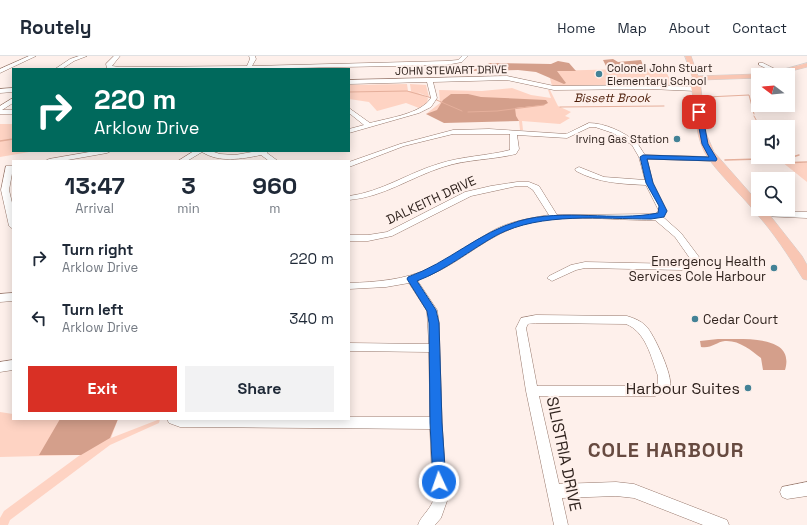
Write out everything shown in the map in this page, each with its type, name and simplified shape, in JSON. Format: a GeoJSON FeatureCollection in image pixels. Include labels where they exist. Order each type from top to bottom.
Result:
{"type":"FeatureCollection","features":[{"type":"Feature","properties":{"kind":"main road"},"geometry":{"type":"LineString","coordinates":[[688,56],[696,84],[702,133],[705,144],[714,159],[751,200]]}},
{"type":"Feature","properties":{"kind":"main road"},"geometry":{"type":"LineString","coordinates":[[795,68],[807,65]]}},
{"type":"Feature","properties":{"kind":"main road"},"geometry":{"type":"LineString","coordinates":[[696,84],[708,79],[751,76]]}},
{"type":"Feature","properties":{"kind":"main road"},"geometry":{"type":"LineString","coordinates":[[765,216],[796,256],[807,276]]}},
{"type":"Feature","properties":{"kind":"street"},"geometry":{"type":"LineString","coordinates":[[0,71],[33,56]]}},
{"type":"Feature","properties":{"kind":"street"},"geometry":{"type":"LineString","coordinates":[[60,68],[72,60],[84,56]]}},
{"type":"Feature","properties":{"kind":"street"},"geometry":{"type":"LineString","coordinates":[[114,68],[109,67],[109,64],[117,56]]}},
{"type":"Feature","properties":{"kind":"street"},"geometry":{"type":"LineString","coordinates":[[250,66],[253,58],[252,56]]}},
{"type":"Feature","properties":{"kind":"street"},"geometry":{"type":"LineString","coordinates":[[350,72],[361,73],[452,63],[461,60],[465,56]]}},
{"type":"Feature","properties":{"kind":"street"},"geometry":{"type":"LineString","coordinates":[[761,64],[770,68]]}},
{"type":"Feature","properties":{"kind":"street"},"geometry":{"type":"LineString","coordinates":[[163,68],[250,66],[282,68]]}},
{"type":"Feature","properties":{"kind":"street","name":"JOHN STEWART DRIVE"},"geometry":{"type":"LineString","coordinates":[[350,81],[361,73],[430,81],[507,78],[550,88],[650,87],[696,84]]}},
{"type":"Feature","properties":{"kind":"street"},"geometry":{"type":"LineString","coordinates":[[350,131],[417,112],[427,107],[433,100],[430,81]]}},
{"type":"Feature","properties":{"kind":"street"},"geometry":{"type":"LineString","coordinates":[[0,90],[12,90]]}},
{"type":"Feature","properties":{"kind":"street"},"geometry":{"type":"LineString","coordinates":[[0,111],[12,101]]}},
{"type":"Feature","properties":{"kind":"street"},"geometry":{"type":"LineString","coordinates":[[0,111],[12,112]]}},
{"type":"Feature","properties":{"kind":"street"},"geometry":{"type":"LineString","coordinates":[[350,111],[369,125]]}},
{"type":"Feature","properties":{"kind":"street"},"geometry":{"type":"LineString","coordinates":[[350,165],[402,145],[443,134],[468,131],[569,136],[589,125],[594,124],[606,127],[628,139],[643,157],[649,183],[664,211],[657,217]]}},
{"type":"Feature","properties":{"kind":"street"},"geometry":{"type":"LineString","coordinates":[[350,198],[371,195],[418,173],[443,164],[513,152],[515,149],[512,132]]}},
{"type":"Feature","properties":{"kind":"street"},"geometry":{"type":"LineString","coordinates":[[60,160],[93,157],[105,152]]}},
{"type":"Feature","properties":{"kind":"street"},"geometry":{"type":"LineString","coordinates":[[184,160],[197,152]]}},
{"type":"Feature","properties":{"kind":"street"},"geometry":{"type":"LineString","coordinates":[[208,152],[221,156],[232,157],[263,152],[273,160]]}},
{"type":"Feature","properties":{"kind":"street"},"geometry":{"type":"LineString","coordinates":[[643,157],[714,159]]}},
{"type":"Feature","properties":{"kind":"street"},"geometry":{"type":"LineString","coordinates":[[0,170],[11,168],[5,190],[12,222]]}},
{"type":"Feature","properties":{"kind":"street"},"geometry":{"type":"LineString","coordinates":[[579,169],[590,176],[603,179],[649,183]]}},
{"type":"Feature","properties":{"kind":"street","name":"DALKEITH DRIVE"},"geometry":{"type":"LineString","coordinates":[[350,238],[368,238],[389,234],[468,194],[491,188],[517,184],[529,184],[536,188],[554,217]]}},
{"type":"Feature","properties":{"kind":"street"},"geometry":{"type":"LineString","coordinates":[[795,214],[807,215]]}},
{"type":"Feature","properties":{"kind":"street"},"geometry":{"type":"LineString","coordinates":[[350,286],[376,285],[412,279],[444,266],[502,230],[521,223],[554,217],[657,217],[671,226],[683,238],[694,257],[691,264],[682,267],[585,265],[574,267],[552,278]]}},
{"type":"Feature","properties":{"kind":"street"},"geometry":{"type":"LineString","coordinates":[[412,279],[432,310],[434,323],[436,423],[440,501],[436,514],[426,525]]}},
{"type":"Feature","properties":{"kind":"street"},"geometry":{"type":"LineString","coordinates":[[0,298],[12,296]]}},
{"type":"Feature","properties":{"kind":"street","name":"SILISTRIA DRIVE"},"geometry":{"type":"LineString","coordinates":[[532,391],[655,391],[663,386],[665,380],[644,330],[634,323],[619,320],[533,319],[525,322],[521,328],[532,391],[561,525]]}},
{"type":"Feature","properties":{"kind":"street"},"geometry":{"type":"LineString","coordinates":[[350,347],[434,348]]}},
{"type":"Feature","properties":{"kind":"street"},"geometry":{"type":"LineString","coordinates":[[0,367],[12,365]]}},
{"type":"Feature","properties":{"kind":"street"},"geometry":{"type":"LineString","coordinates":[[176,420],[436,423]]}},
{"type":"Feature","properties":{"kind":"street"},"geometry":{"type":"LineString","coordinates":[[554,491],[616,489],[634,491],[722,525]]}},
{"type":"Feature","properties":{"kind":"street"},"geometry":{"type":"LineString","coordinates":[[787,492],[807,489]]}},
{"type":"Feature","properties":{"kind":"shaded area"},"geometry":{"type":"Polygon","coordinates":[[[613,59],[618,62],[641,60],[645,70],[608,70],[603,60],[613,59]]]}},
{"type":"Feature","properties":{"kind":"shaded area"},"geometry":{"type":"Polygon","coordinates":[[[558,61],[569,63],[576,71],[557,71],[566,83],[564,84],[536,72],[518,70],[471,71],[490,63],[551,64],[558,61]]]}},
{"type":"Feature","properties":{"kind":"shaded area"},"geometry":{"type":"Polygon","coordinates":[[[664,68],[673,85],[552,86],[548,71],[664,68]]]}},
{"type":"Feature","properties":{"kind":"shaded area"},"geometry":{"type":"Polygon","coordinates":[[[407,84],[408,91],[411,91],[410,84],[426,85],[429,97],[417,92],[428,98],[427,103],[419,108],[406,103],[377,111],[369,102],[350,99],[350,85],[407,84]]]}},
{"type":"Feature","properties":{"kind":"shaded area"},"geometry":{"type":"Polygon","coordinates":[[[512,88],[531,95],[551,98],[548,90],[550,90],[558,106],[571,112],[565,116],[570,118],[560,124],[522,121],[523,130],[520,130],[519,121],[426,114],[440,103],[439,90],[482,91],[512,88]]]}},
{"type":"Feature","properties":{"kind":"shaded area"},"geometry":{"type":"Polygon","coordinates":[[[451,94],[546,100],[548,103],[544,105],[515,108],[516,116],[519,121],[444,123],[426,114],[437,110],[443,100],[451,94]]]}},
{"type":"Feature","properties":{"kind":"shaded area"},"geometry":{"type":"Polygon","coordinates":[[[0,124],[12,124],[12,152],[29,152],[0,157],[0,124]]]}},
{"type":"Feature","properties":{"kind":"shaded area"},"geometry":{"type":"Polygon","coordinates":[[[807,163],[807,182],[795,172],[784,164],[807,163]]]}},
{"type":"Feature","properties":{"kind":"shaded area"},"geometry":{"type":"Polygon","coordinates":[[[718,339],[752,339],[774,344],[782,350],[786,358],[785,370],[763,370],[761,358],[744,346],[735,342],[725,341],[708,347],[701,347],[700,341],[718,339]]]}},
{"type":"Feature","properties":{"kind":"shaded area"},"geometry":{"type":"Polygon","coordinates":[[[0,412],[12,414],[12,420],[118,420],[111,438],[160,420],[159,423],[110,445],[10,520],[8,525],[0,525],[0,518],[4,511],[80,455],[0,457],[0,412]]]}},
{"type":"Feature","properties":{"kind":"shaded area"},"geometry":{"type":"Polygon","coordinates":[[[59,420],[118,420],[110,438],[81,455],[39,455],[59,420]]]}},
{"type":"Feature","properties":{"kind":"waterway","name":"Bissett Brook"},"geometry":{"type":"LineString","coordinates":[[350,92],[407,91],[432,98],[462,111]]}},
{"type":"Feature","properties":{"kind":"waterway","name":"Bissett Brook"},"geometry":{"type":"LineString","coordinates":[[707,97],[749,95],[754,114]]}},
{"type":"Feature","properties":{"kind":"waterway","name":"Bissett Brook"},"geometry":{"type":"LineString","coordinates":[[468,112],[497,111],[544,105]]}},
{"type":"Feature","properties":{"kind":"waterway","name":"Bissett Brook"},"geometry":{"type":"LineString","coordinates":[[560,107],[664,106]]}},
{"type":"Feature","properties":{"kind":"waterway"},"geometry":{"type":"LineString","coordinates":[[754,116],[756,120]]}},
{"type":"Feature","properties":{"kind":"waterway","name":"Bissett Brook"},"geometry":{"type":"LineString","coordinates":[[0,141],[12,139]]}},
{"type":"Feature","properties":{"kind":"waterway"},"geometry":{"type":"LineString","coordinates":[[795,156],[799,155]]}},
{"type":"Feature","properties":{"kind":"waterway"},"geometry":{"type":"LineString","coordinates":[[725,160],[751,159]]}},
{"type":"Feature","properties":{"kind":"waterway"},"geometry":{"type":"LineString","coordinates":[[795,162],[807,162]]}},
{"type":"Feature","properties":{"kind":"place","name":"Colonel John Stuart Elementary School"},"geometry":{"type":"Point","coordinates":[599,74]}},
{"type":"Feature","properties":{"kind":"place","name":"Irving Gas Station"},"geometry":{"type":"Point","coordinates":[677,139]}},
{"type":"Feature","properties":{"kind":"place","name":"Emergency Health Services Cole Harbour"},"geometry":{"type":"Point","coordinates":[774,268]}},
{"type":"Feature","properties":{"kind":"place","name":"Cedar Court"},"geometry":{"type":"Point","coordinates":[695,319]}},
{"type":"Feature","properties":{"kind":"place","name":"Harbour Suites"},"geometry":{"type":"Point","coordinates":[748,388]}},
{"type":"Feature","properties":{"kind":"district","name":"COLE HARBOUR"},"geometry":{"type":"Point","coordinates":[666,450]}},
{"type":"Feature","properties":{"kind":"route"},"geometry":{"type":"LineString","coordinates":[[439,482],[434,323],[432,310],[412,279],[444,266],[494,233],[521,223],[554,217],[657,217],[661,215],[664,211],[649,183],[643,157],[714,159],[705,144],[699,112]]}}]}
